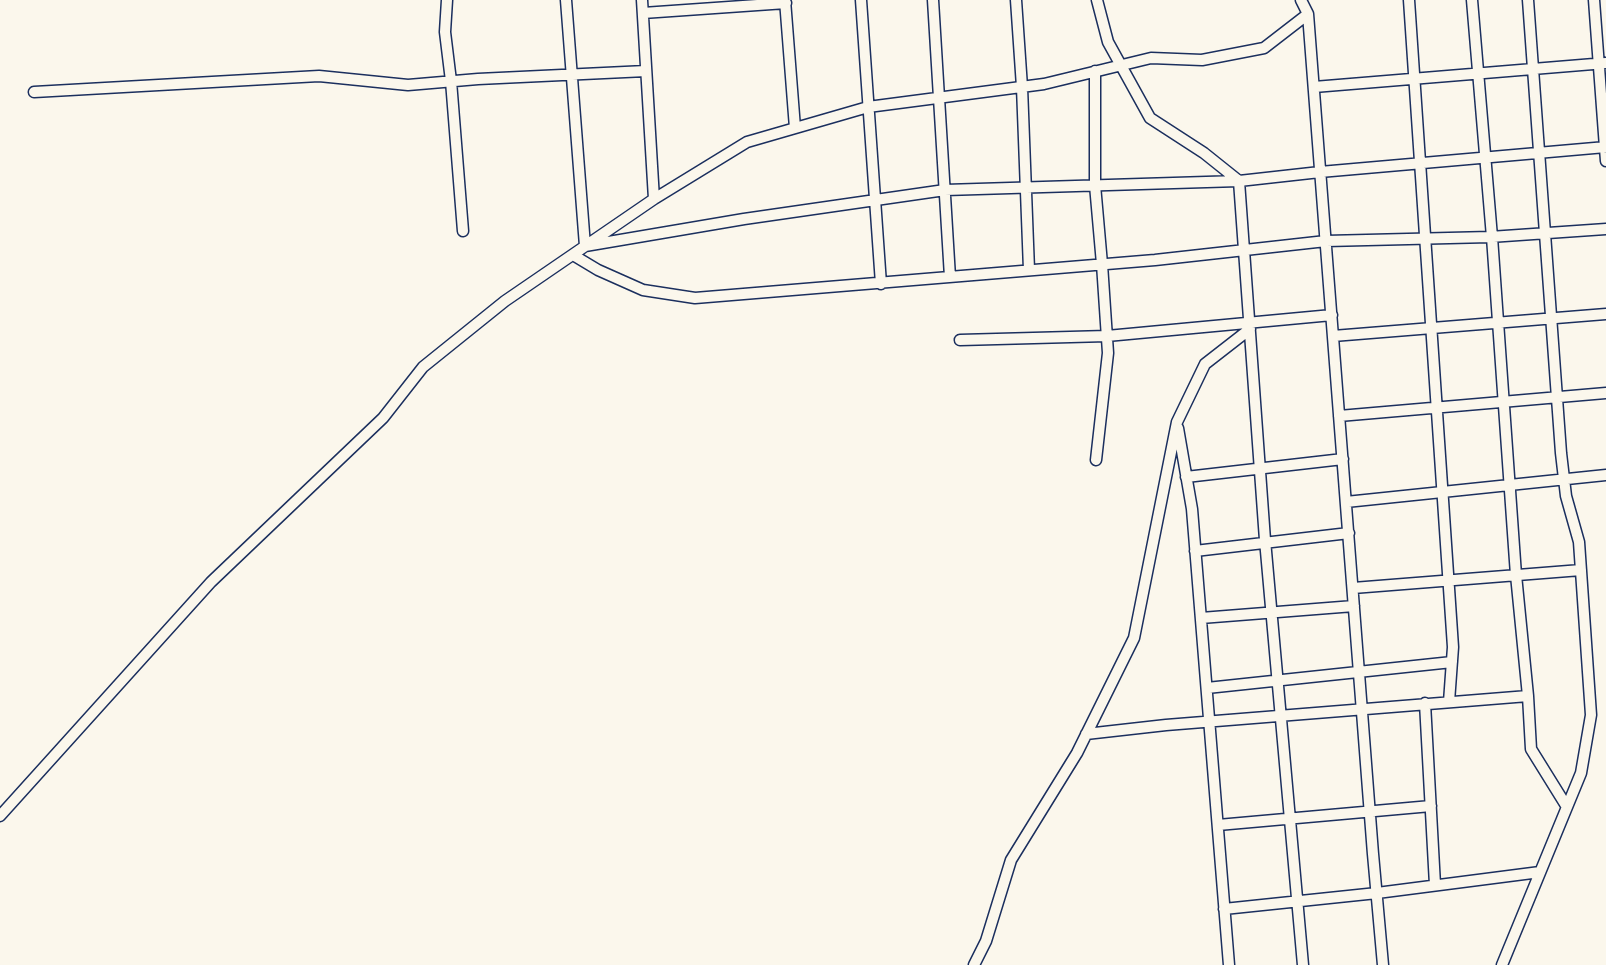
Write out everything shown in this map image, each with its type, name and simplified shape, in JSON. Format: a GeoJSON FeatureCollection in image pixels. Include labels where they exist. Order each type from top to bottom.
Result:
{"type":"FeatureCollection","features":[{"type":"Feature","properties":{"kind":"street"},"geometry":{"type":"LineString","coordinates":[[447,0],[445,32],[451,81],[463,231]]}},
{"type":"Feature","properties":{"kind":"street"},"geometry":{"type":"LineString","coordinates":[[566,0],[585,246]]}},
{"type":"Feature","properties":{"kind":"street"},"geometry":{"type":"LineString","coordinates":[[642,0],[654,198]]}},
{"type":"Feature","properties":{"kind":"street"},"geometry":{"type":"LineString","coordinates":[[861,0],[881,284]]}},
{"type":"Feature","properties":{"kind":"street"},"geometry":{"type":"LineString","coordinates":[[933,0],[950,277]]}},
{"type":"Feature","properties":{"kind":"street"},"geometry":{"type":"LineString","coordinates":[[1016,0],[1022,87],[1029,270]]}},
{"type":"Feature","properties":{"kind":"street"},"geometry":{"type":"LineString","coordinates":[[1097,0],[1108,42],[1150,118],[1204,153],[1239,181],[1265,543],[1302,965]]}},
{"type":"Feature","properties":{"kind":"street"},"geometry":{"type":"LineString","coordinates":[[1300,0],[1308,14],[1383,965]]}},
{"type":"Feature","properties":{"kind":"street"},"geometry":{"type":"LineString","coordinates":[[1409,0],[1453,647],[1449,702]]}},
{"type":"Feature","properties":{"kind":"street"},"geometry":{"type":"LineString","coordinates":[[1472,0],[1486,157],[1516,575],[1528,696],[1531,749],[1567,807]]}},
{"type":"Feature","properties":{"kind":"street"},"geometry":{"type":"LineString","coordinates":[[1502,965],[1581,773],[1591,715],[1579,542],[1566,496],[1564,479],[1528,0]]}},
{"type":"Feature","properties":{"kind":"street"},"geometry":{"type":"LineString","coordinates":[[1594,0],[1602,63],[1606,161]]}},
{"type":"Feature","properties":{"kind":"street"},"geometry":{"type":"LineString","coordinates":[[643,13],[786,2],[795,128]]}},
{"type":"Feature","properties":{"kind":"street"},"geometry":{"type":"LineString","coordinates":[[0,816],[210,582],[383,418],[423,368],[505,301],[654,198],[747,142],[868,107],[1044,84],[1120,64],[1151,58],[1202,60],[1264,48],[1308,14]]}},
{"type":"Feature","properties":{"kind":"street"},"geometry":{"type":"LineString","coordinates":[[1314,87],[1602,63]]}},
{"type":"Feature","properties":{"kind":"street"},"geometry":{"type":"LineString","coordinates":[[34,92],[319,76],[408,85],[451,81],[646,71]]}},
{"type":"Feature","properties":{"kind":"street"},"geometry":{"type":"LineString","coordinates":[[1095,71],[1095,186],[1108,353],[1096,460]]}},
{"type":"Feature","properties":{"kind":"street"},"geometry":{"type":"LineString","coordinates":[[585,246],[744,219],[944,190],[1239,181],[1320,172],[1605,147]]}},
{"type":"Feature","properties":{"kind":"street"},"geometry":{"type":"LineString","coordinates":[[573,255],[598,270],[643,290],[695,298],[881,284],[1102,264],[1326,241],[1492,237],[1606,229]]}},
{"type":"Feature","properties":{"kind":"street"},"geometry":{"type":"LineString","coordinates":[[1333,336],[1606,314]]}},
{"type":"Feature","properties":{"kind":"street"},"geometry":{"type":"LineString","coordinates":[[960,340],[1107,336],[1250,326],[1332,315]]}},
{"type":"Feature","properties":{"kind":"street"},"geometry":{"type":"LineString","coordinates":[[974,965],[986,941],[1011,860],[1076,753],[1134,638],[1177,422],[1205,364],[1250,326]]}},
{"type":"Feature","properties":{"kind":"street"},"geometry":{"type":"LineString","coordinates":[[1339,416],[1606,393]]}},
{"type":"Feature","properties":{"kind":"street"},"geometry":{"type":"LineString","coordinates":[[1177,422],[1192,509],[1229,965]]}},
{"type":"Feature","properties":{"kind":"street"},"geometry":{"type":"LineString","coordinates":[[1186,477],[1343,459]]}},
{"type":"Feature","properties":{"kind":"street"},"geometry":{"type":"LineString","coordinates":[[1346,502],[1606,475]]}},
{"type":"Feature","properties":{"kind":"street"},"geometry":{"type":"LineString","coordinates":[[1195,551],[1349,533]]}},
{"type":"Feature","properties":{"kind":"street"},"geometry":{"type":"LineString","coordinates":[[1353,588],[1581,570]]}},
{"type":"Feature","properties":{"kind":"street"},"geometry":{"type":"LineString","coordinates":[[1201,618],[1354,606]]}},
{"type":"Feature","properties":{"kind":"street"},"geometry":{"type":"LineString","coordinates":[[1207,688],[1452,662]]}},
{"type":"Feature","properties":{"kind":"street"},"geometry":{"type":"LineString","coordinates":[[1086,734],[1209,721],[1528,696]]}},
{"type":"Feature","properties":{"kind":"street"},"geometry":{"type":"LineString","coordinates":[[1425,704],[1435,886]]}},
{"type":"Feature","properties":{"kind":"street"},"geometry":{"type":"LineString","coordinates":[[1218,825],[1430,806]]}},
{"type":"Feature","properties":{"kind":"street"},"geometry":{"type":"LineString","coordinates":[[1224,909],[1377,893],[1540,872]]}}]}
